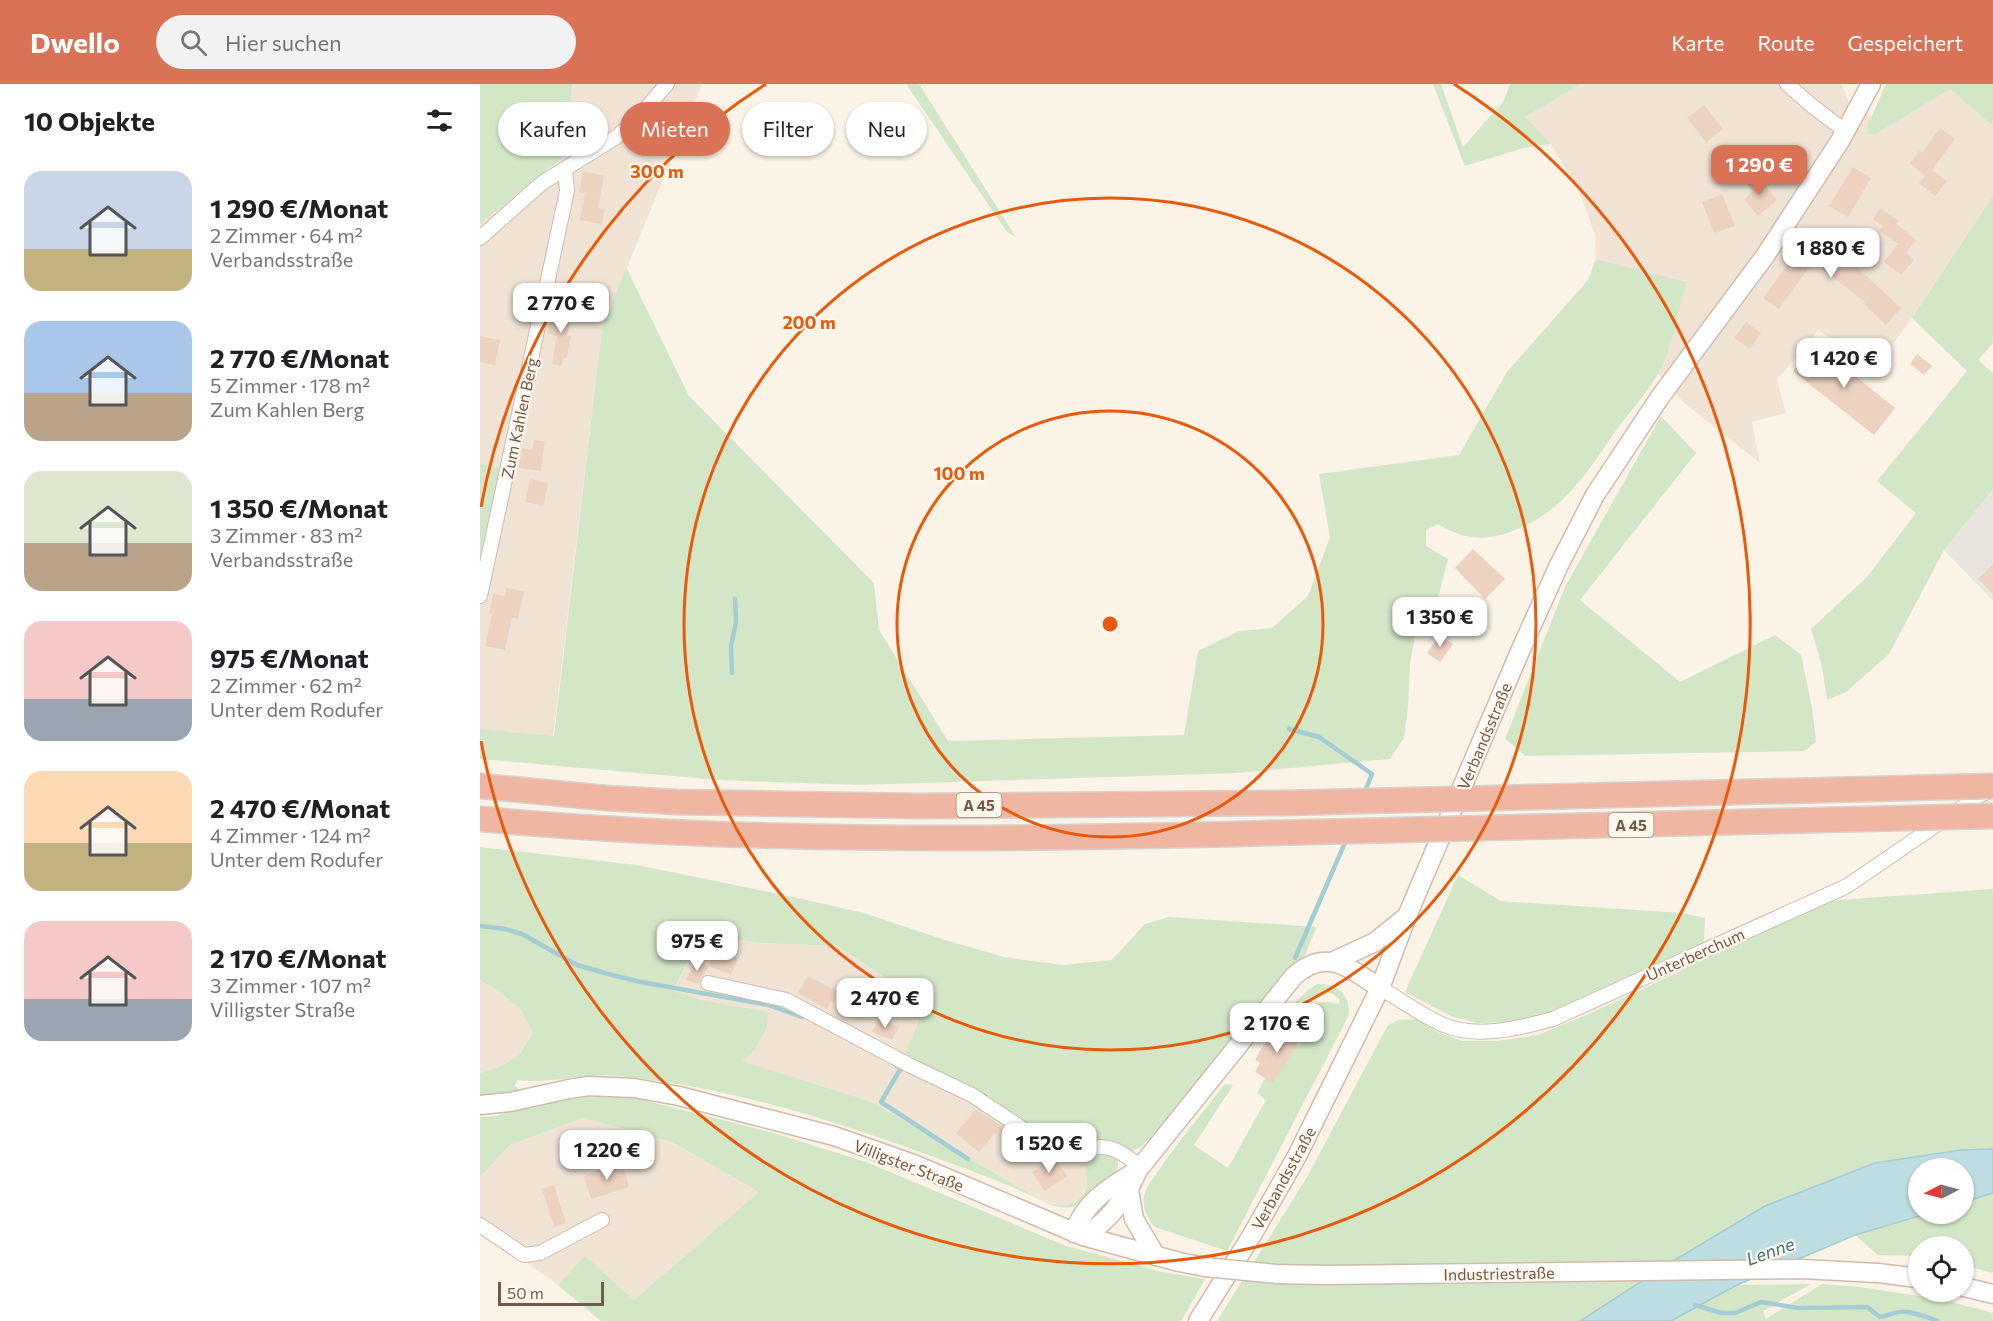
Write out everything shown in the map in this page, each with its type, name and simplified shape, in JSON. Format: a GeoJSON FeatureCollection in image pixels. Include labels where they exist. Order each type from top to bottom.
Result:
{"type":"FeatureCollection","features":[{"type":"Feature","properties":{"kind":"highway","name":"A 45"},"geometry":{"type":"LineString","coordinates":[[480,786],[677,802],[918,806],[1281,803],[1993,788]]}},
{"type":"Feature","properties":{"kind":"highway","name":"A 45"},"geometry":{"type":"LineString","coordinates":[[480,819],[655,832],[938,838],[1270,833],[1993,816]]}},
{"type":"Feature","properties":{"kind":"main road","name":"Verbandsstraße"},"geometry":{"type":"LineString","coordinates":[[1198,1321],[1252,1235],[1297,1156],[1380,988],[1407,916],[1521,649],[1559,565],[1595,495],[1642,422],[1698,343],[1765,256],[1845,131],[1871,84]]}},
{"type":"Feature","properties":{"kind":"main road"},"geometry":{"type":"LineString","coordinates":[[1139,1168],[1117,1182],[1083,1211],[1079,1234],[1098,1228],[1108,1218],[1129,1190],[1139,1168],[1294,976],[1304,967],[1319,962],[1334,962],[1375,942],[1407,916]]}},
{"type":"Feature","properties":{"kind":"main road"},"geometry":{"type":"LineString","coordinates":[[1334,962],[1380,988]]}},
{"type":"Feature","properties":{"kind":"main road","name":"Villigster Straße"},"geometry":{"type":"LineString","coordinates":[[480,1105],[510,1102],[588,1086],[634,1088],[679,1096],[834,1136],[916,1165],[1079,1234]]}},
{"type":"Feature","properties":{"kind":"main road"},"geometry":{"type":"LineString","coordinates":[[1129,1190],[1134,1219],[1156,1256]]}},
{"type":"Feature","properties":{"kind":"main road","name":"Industriestraße"},"geometry":{"type":"LineString","coordinates":[[1079,1234],[1205,1267],[1276,1274],[1802,1269],[1908,1277]]}},
{"type":"Feature","properties":{"kind":"main road"},"geometry":{"type":"LineString","coordinates":[[1974,1289],[1993,1294]]}},
{"type":"Feature","properties":{"kind":"street"},"geometry":{"type":"LineString","coordinates":[[480,238],[543,183],[615,138],[636,120],[667,84]]}},
{"type":"Feature","properties":{"kind":"street"},"geometry":{"type":"LineString","coordinates":[[1788,84],[1845,131]]}},
{"type":"Feature","properties":{"kind":"street","name":"Zum Kahlen Berg"},"geometry":{"type":"LineString","coordinates":[[480,596],[567,191],[565,169]]}},
{"type":"Feature","properties":{"kind":"street","name":"Unterberchum"},"geometry":{"type":"LineString","coordinates":[[1380,988],[1443,1025],[1461,1031],[1509,1030],[1553,1019],[1846,886],[1993,788]]}},
{"type":"Feature","properties":{"kind":"street"},"geometry":{"type":"LineString","coordinates":[[708,983],[786,1000],[909,1065],[972,1095],[1059,1153],[1067,1154],[1108,1146],[1139,1168]]}},
{"type":"Feature","properties":{"kind":"street"},"geometry":{"type":"LineString","coordinates":[[480,1226],[524,1255],[540,1253],[602,1220]]}},
{"type":"Feature","properties":{"kind":"shaded area"},"geometry":{"type":"Polygon","coordinates":[[[572,84],[702,84],[695,102],[620,102],[620,156],[673,156],[602,329],[553,737],[480,729],[480,559],[500,468],[480,463],[480,224],[564,156],[608,156],[608,102],[571,102],[572,84]]]}},
{"type":"Feature","properties":{"kind":"shaded area"},"geometry":{"type":"Polygon","coordinates":[[[1581,84],[1841,84],[1849,101],[1872,117],[1867,127],[1876,134],[1950,89],[1993,126],[1993,196],[1912,318],[1872,373],[1819,330],[1777,380],[1786,413],[1752,422],[1760,463],[1683,402],[1658,374],[1672,337],[1685,283],[1596,259],[1595,235],[1580,193],[1551,144],[1524,117],[1581,84]]]}},
{"type":"Feature","properties":{"kind":"shaded area"},"geometry":{"type":"Polygon","coordinates":[[[1993,489],[1993,601],[1944,550],[1993,489]]]}},
{"type":"Feature","properties":{"kind":"shaded area"},"geometry":{"type":"Polygon","coordinates":[[[723,937],[762,943],[837,946],[917,998],[924,1008],[1069,1151],[1086,1157],[1087,1184],[1081,1197],[1069,1205],[1062,1206],[1043,1201],[872,1102],[741,1061],[705,1001],[673,992],[699,939],[723,937]]]}},
{"type":"Feature","properties":{"kind":"shaded area"},"geometry":{"type":"Polygon","coordinates":[[[480,980],[494,988],[521,1010],[533,1033],[519,1055],[499,1067],[480,1073],[480,980]]]}},
{"type":"Feature","properties":{"kind":"shaded area"},"geometry":{"type":"Polygon","coordinates":[[[583,1118],[672,1142],[759,1192],[633,1301],[585,1257],[558,1285],[498,1242],[480,1225],[480,1177],[510,1145],[583,1118]]]}},
{"type":"Feature","properties":{"kind":"green space"},"geometry":{"type":"Polygon","coordinates":[[[480,84],[572,84],[571,102],[498,102],[498,156],[564,156],[480,224],[480,84]]]}},
{"type":"Feature","properties":{"kind":"green space"},"geometry":{"type":"Polygon","coordinates":[[[906,84],[919,84],[1016,237],[1007,232],[927,115],[927,102],[918,102],[906,84]]]}},
{"type":"Feature","properties":{"kind":"green space"},"geometry":{"type":"Polygon","coordinates":[[[1433,84],[1441,84],[1463,147],[1503,102],[1510,84],[1581,84],[1525,117],[1551,144],[1524,148],[1465,166],[1433,84]]]}},
{"type":"Feature","properties":{"kind":"green space"},"geometry":{"type":"Polygon","coordinates":[[[1886,84],[1993,84],[1993,126],[1950,89],[1876,134],[1869,134],[1867,127],[1886,84]]]}},
{"type":"Feature","properties":{"kind":"green space"},"geometry":{"type":"Polygon","coordinates":[[[1993,196],[1993,343],[1978,360],[1993,373],[1993,489],[1944,550],[1889,654],[1846,692],[1827,700],[1822,666],[1811,629],[1867,577],[1916,513],[1877,481],[1967,371],[1912,318],[1993,196]]]}},
{"type":"Feature","properties":{"kind":"green space"},"geometry":{"type":"Polygon","coordinates":[[[1596,259],[1686,282],[1668,352],[1649,388],[1583,477],[1558,504],[1526,525],[1498,536],[1471,537],[1455,533],[1438,524],[1426,530],[1426,546],[1448,559],[1439,594],[1425,614],[1415,636],[1410,664],[1404,738],[1390,759],[1236,773],[859,785],[718,780],[480,759],[480,729],[554,736],[602,329],[626,267],[689,396],[874,583],[879,630],[948,741],[1184,735],[1198,651],[1239,631],[1272,628],[1308,596],[1330,537],[1319,474],[1459,455],[1507,372],[1588,280],[1596,259]]]}},
{"type":"Feature","properties":{"kind":"green space"},"geometry":{"type":"Polygon","coordinates":[[[1661,416],[1696,453],[1580,600],[1680,682],[1775,635],[1801,655],[1812,707],[1816,742],[1804,751],[1526,756],[1505,739],[1565,587],[1661,416]]]}},
{"type":"Feature","properties":{"kind":"green space"},"geometry":{"type":"Polygon","coordinates":[[[480,463],[500,468],[480,559],[480,463]]]}},
{"type":"Feature","properties":{"kind":"green space"},"geometry":{"type":"Polygon","coordinates":[[[480,847],[637,865],[864,913],[1004,957],[1062,965],[1112,960],[1145,924],[1169,917],[1317,927],[1304,957],[1290,966],[1152,1136],[1141,1147],[1129,1152],[1106,1142],[1093,1143],[1069,1151],[904,1058],[924,1008],[917,998],[837,946],[762,943],[723,937],[699,939],[673,991],[705,1001],[768,1012],[767,1027],[755,1050],[742,1061],[872,1102],[1043,1201],[1052,1204],[1068,1205],[1083,1195],[1087,1183],[1086,1158],[1090,1153],[1114,1154],[1118,1160],[1118,1167],[1111,1177],[1080,1204],[1063,1207],[1051,1205],[970,1170],[883,1139],[771,1104],[694,1087],[604,1075],[542,1081],[517,1080],[515,1086],[521,1091],[480,1098],[480,1073],[499,1067],[519,1055],[533,1033],[521,1010],[494,988],[480,980],[480,847]]]}},
{"type":"Feature","properties":{"kind":"green space"},"geometry":{"type":"Polygon","coordinates":[[[1458,875],[1501,901],[1682,913],[1705,918],[1704,942],[1542,1015],[1507,1022],[1478,1023],[1453,1017],[1405,992],[1458,875]]]}},
{"type":"Feature","properties":{"kind":"green space"},"geometry":{"type":"Polygon","coordinates":[[[1993,889],[1993,1149],[1961,1150],[1875,1163],[1765,1206],[1673,1261],[1580,1321],[1217,1321],[1307,1177],[1388,1025],[1399,1020],[1417,1019],[1435,1031],[1462,1041],[1498,1041],[1538,1035],[1666,978],[1825,901],[1993,889]]]}},
{"type":"Feature","properties":{"kind":"green space"},"geometry":{"type":"Polygon","coordinates":[[[1317,984],[1325,984],[1342,992],[1348,1003],[1348,1017],[1227,1251],[1155,1227],[1144,1207],[1146,1189],[1225,1084],[1233,1085],[1194,1145],[1228,1168],[1266,1100],[1257,1093],[1265,1078],[1297,1045],[1299,1046],[1304,1038],[1285,1027],[1301,1009],[1315,1003],[1339,1004],[1339,999],[1332,993],[1321,994],[1293,1005],[1317,984]]]}},
{"type":"Feature","properties":{"kind":"green space"},"geometry":{"type":"Polygon","coordinates":[[[581,1094],[631,1097],[770,1132],[866,1162],[1066,1246],[1162,1272],[1205,1279],[1181,1321],[601,1321],[558,1285],[585,1256],[634,1300],[759,1192],[672,1142],[583,1118],[510,1145],[480,1177],[480,1117],[496,1116],[554,1097],[581,1094]]]}},
{"type":"Feature","properties":{"kind":"green space"},"geometry":{"type":"Polygon","coordinates":[[[1993,1193],[1993,1273],[1974,1268],[1974,1236],[1908,1236],[1908,1256],[1878,1255],[1855,1235],[1908,1219],[1908,1224],[1974,1224],[1974,1199],[1993,1193]]]}},
{"type":"Feature","properties":{"kind":"green space"},"geometry":{"type":"Polygon","coordinates":[[[1811,1284],[1763,1311],[1766,1319],[1822,1284],[1908,1294],[1908,1302],[1952,1302],[1993,1313],[1993,1321],[1671,1321],[1737,1285],[1811,1284]]]}},
{"type":"Feature","properties":{"kind":"water"},"geometry":{"type":"Polygon","coordinates":[[[1993,1149],[1993,1193],[1974,1199],[1974,1158],[1908,1158],[1961,1150],[1993,1149]]]}},
{"type":"Feature","properties":{"kind":"water","name":"Lenne"},"geometry":{"type":"Polygon","coordinates":[[[1908,1158],[1908,1219],[1855,1235],[1737,1285],[1671,1321],[1580,1321],[1673,1261],[1765,1206],[1875,1163],[1908,1158]]]}},
{"type":"Feature","properties":{"kind":"building"},"geometry":{"type":"Polygon","coordinates":[[[1704,105],[1723,129],[1706,142],[1687,118],[1704,105]]]}},
{"type":"Feature","properties":{"kind":"building"},"geometry":{"type":"Polygon","coordinates":[[[1940,128],[1955,139],[1932,170],[1947,181],[1935,196],[1919,183],[1925,176],[1910,163],[1920,150],[1922,153],[1940,128]]]}},
{"type":"Feature","properties":{"kind":"building"},"geometry":{"type":"Polygon","coordinates":[[[1853,167],[1871,178],[1848,217],[1829,206],[1853,167]]]}},
{"type":"Feature","properties":{"kind":"building"},"geometry":{"type":"Polygon","coordinates":[[[583,171],[604,176],[598,208],[605,209],[602,224],[580,220],[585,193],[579,192],[583,171]]]}},
{"type":"Feature","properties":{"kind":"building"},"geometry":{"type":"Polygon","coordinates":[[[1756,174],[1777,200],[1758,216],[1744,199],[1753,191],[1745,182],[1756,174]]]}},
{"type":"Feature","properties":{"kind":"building"},"geometry":{"type":"Polygon","coordinates":[[[1722,194],[1735,226],[1714,233],[1702,202],[1722,194]]]}},
{"type":"Feature","properties":{"kind":"building"},"geometry":{"type":"Polygon","coordinates":[[[1880,208],[1899,221],[1896,224],[1916,240],[1906,253],[1914,260],[1901,275],[1884,262],[1898,244],[1879,230],[1883,226],[1873,219],[1880,208]]]}},
{"type":"Feature","properties":{"kind":"building"},"geometry":{"type":"Polygon","coordinates":[[[1811,234],[1861,271],[1901,308],[1886,325],[1864,304],[1865,302],[1813,262],[1779,309],[1763,298],[1811,234]]]}},
{"type":"Feature","properties":{"kind":"building"},"geometry":{"type":"Polygon","coordinates":[[[561,305],[573,307],[567,336],[571,336],[567,358],[563,358],[562,366],[552,364],[557,336],[548,334],[551,316],[558,318],[561,305]]]}},
{"type":"Feature","properties":{"kind":"building"},"geometry":{"type":"Polygon","coordinates":[[[1746,322],[1761,333],[1750,349],[1734,338],[1746,322]]]}},
{"type":"Feature","properties":{"kind":"building"},"geometry":{"type":"Polygon","coordinates":[[[480,336],[500,340],[495,365],[480,362],[480,336]]]}},
{"type":"Feature","properties":{"kind":"building"},"geometry":{"type":"Polygon","coordinates":[[[1815,344],[1895,408],[1874,435],[1793,371],[1815,344]]]}},
{"type":"Feature","properties":{"kind":"building"},"geometry":{"type":"Polygon","coordinates":[[[1917,354],[1932,366],[1924,375],[1910,364],[1917,354]]]}},
{"type":"Feature","properties":{"kind":"building"},"geometry":{"type":"Polygon","coordinates":[[[534,440],[545,441],[541,471],[519,468],[522,448],[533,450],[534,440]]]}},
{"type":"Feature","properties":{"kind":"building"},"geometry":{"type":"Polygon","coordinates":[[[530,479],[548,483],[543,506],[525,502],[530,479]]]}},
{"type":"Feature","properties":{"kind":"building"},"geometry":{"type":"Polygon","coordinates":[[[1473,549],[1505,579],[1485,599],[1455,568],[1473,549]]]}},
{"type":"Feature","properties":{"kind":"building"},"geometry":{"type":"Polygon","coordinates":[[[1993,564],[1993,594],[1978,579],[1993,564]]]}},
{"type":"Feature","properties":{"kind":"building"},"geometry":{"type":"Polygon","coordinates":[[[506,588],[524,591],[518,619],[512,618],[505,650],[485,646],[492,614],[489,613],[493,594],[505,596],[506,588]]]}},
{"type":"Feature","properties":{"kind":"building"},"geometry":{"type":"Polygon","coordinates":[[[1440,635],[1453,644],[1440,662],[1427,653],[1440,635]]]}},
{"type":"Feature","properties":{"kind":"building"},"geometry":{"type":"Polygon","coordinates":[[[716,948],[738,958],[731,975],[709,966],[716,948]]]}},
{"type":"Feature","properties":{"kind":"building"},"geometry":{"type":"Polygon","coordinates":[[[695,961],[709,966],[699,984],[686,980],[695,961]]]}},
{"type":"Feature","properties":{"kind":"building"},"geometry":{"type":"Polygon","coordinates":[[[808,976],[843,994],[837,1004],[831,1001],[827,1009],[798,993],[808,976]]]}},
{"type":"Feature","properties":{"kind":"building"},"geometry":{"type":"Polygon","coordinates":[[[878,1019],[899,1027],[892,1040],[872,1032],[878,1019]]]}},
{"type":"Feature","properties":{"kind":"building"},"geometry":{"type":"Polygon","coordinates":[[[1284,1026],[1302,1037],[1273,1083],[1255,1072],[1260,1063],[1255,1060],[1266,1041],[1272,1044],[1284,1026]]]}},
{"type":"Feature","properties":{"kind":"building"},"geometry":{"type":"Polygon","coordinates":[[[976,1109],[1021,1139],[1014,1148],[995,1133],[979,1152],[956,1133],[976,1109]]]}},
{"type":"Feature","properties":{"kind":"building"},"geometry":{"type":"Polygon","coordinates":[[[1052,1159],[1067,1176],[1045,1191],[1032,1172],[1052,1159]]]}},
{"type":"Feature","properties":{"kind":"building"},"geometry":{"type":"Polygon","coordinates":[[[622,1163],[629,1187],[591,1199],[584,1176],[622,1163]]]}},
{"type":"Feature","properties":{"kind":"building"},"geometry":{"type":"Polygon","coordinates":[[[554,1185],[566,1223],[554,1227],[542,1189],[554,1185]]]}},
{"type":"Feature","properties":{"kind":"waterway"},"geometry":{"type":"LineString","coordinates":[[732,673],[731,646],[736,622],[735,599]]}},
{"type":"Feature","properties":{"kind":"waterway"},"geometry":{"type":"LineString","coordinates":[[1289,729],[1319,737],[1372,774],[1364,794]]}},
{"type":"Feature","properties":{"kind":"waterway"},"geometry":{"type":"LineString","coordinates":[[1295,958],[1347,838]]}},
{"type":"Feature","properties":{"kind":"waterway"},"geometry":{"type":"LineString","coordinates":[[480,926],[522,934],[577,965],[608,974],[768,1005],[802,1017]]}},
{"type":"Feature","properties":{"kind":"waterway"},"geometry":{"type":"LineString","coordinates":[[897,1066],[901,1068],[881,1102],[968,1159]]}},
{"type":"Feature","properties":{"kind":"waterway"},"geometry":{"type":"LineString","coordinates":[[1695,1305],[1721,1313],[1735,1313],[1761,1302],[1798,1308],[1867,1307],[1880,1317],[1904,1312],[1938,1321]]}}]}
